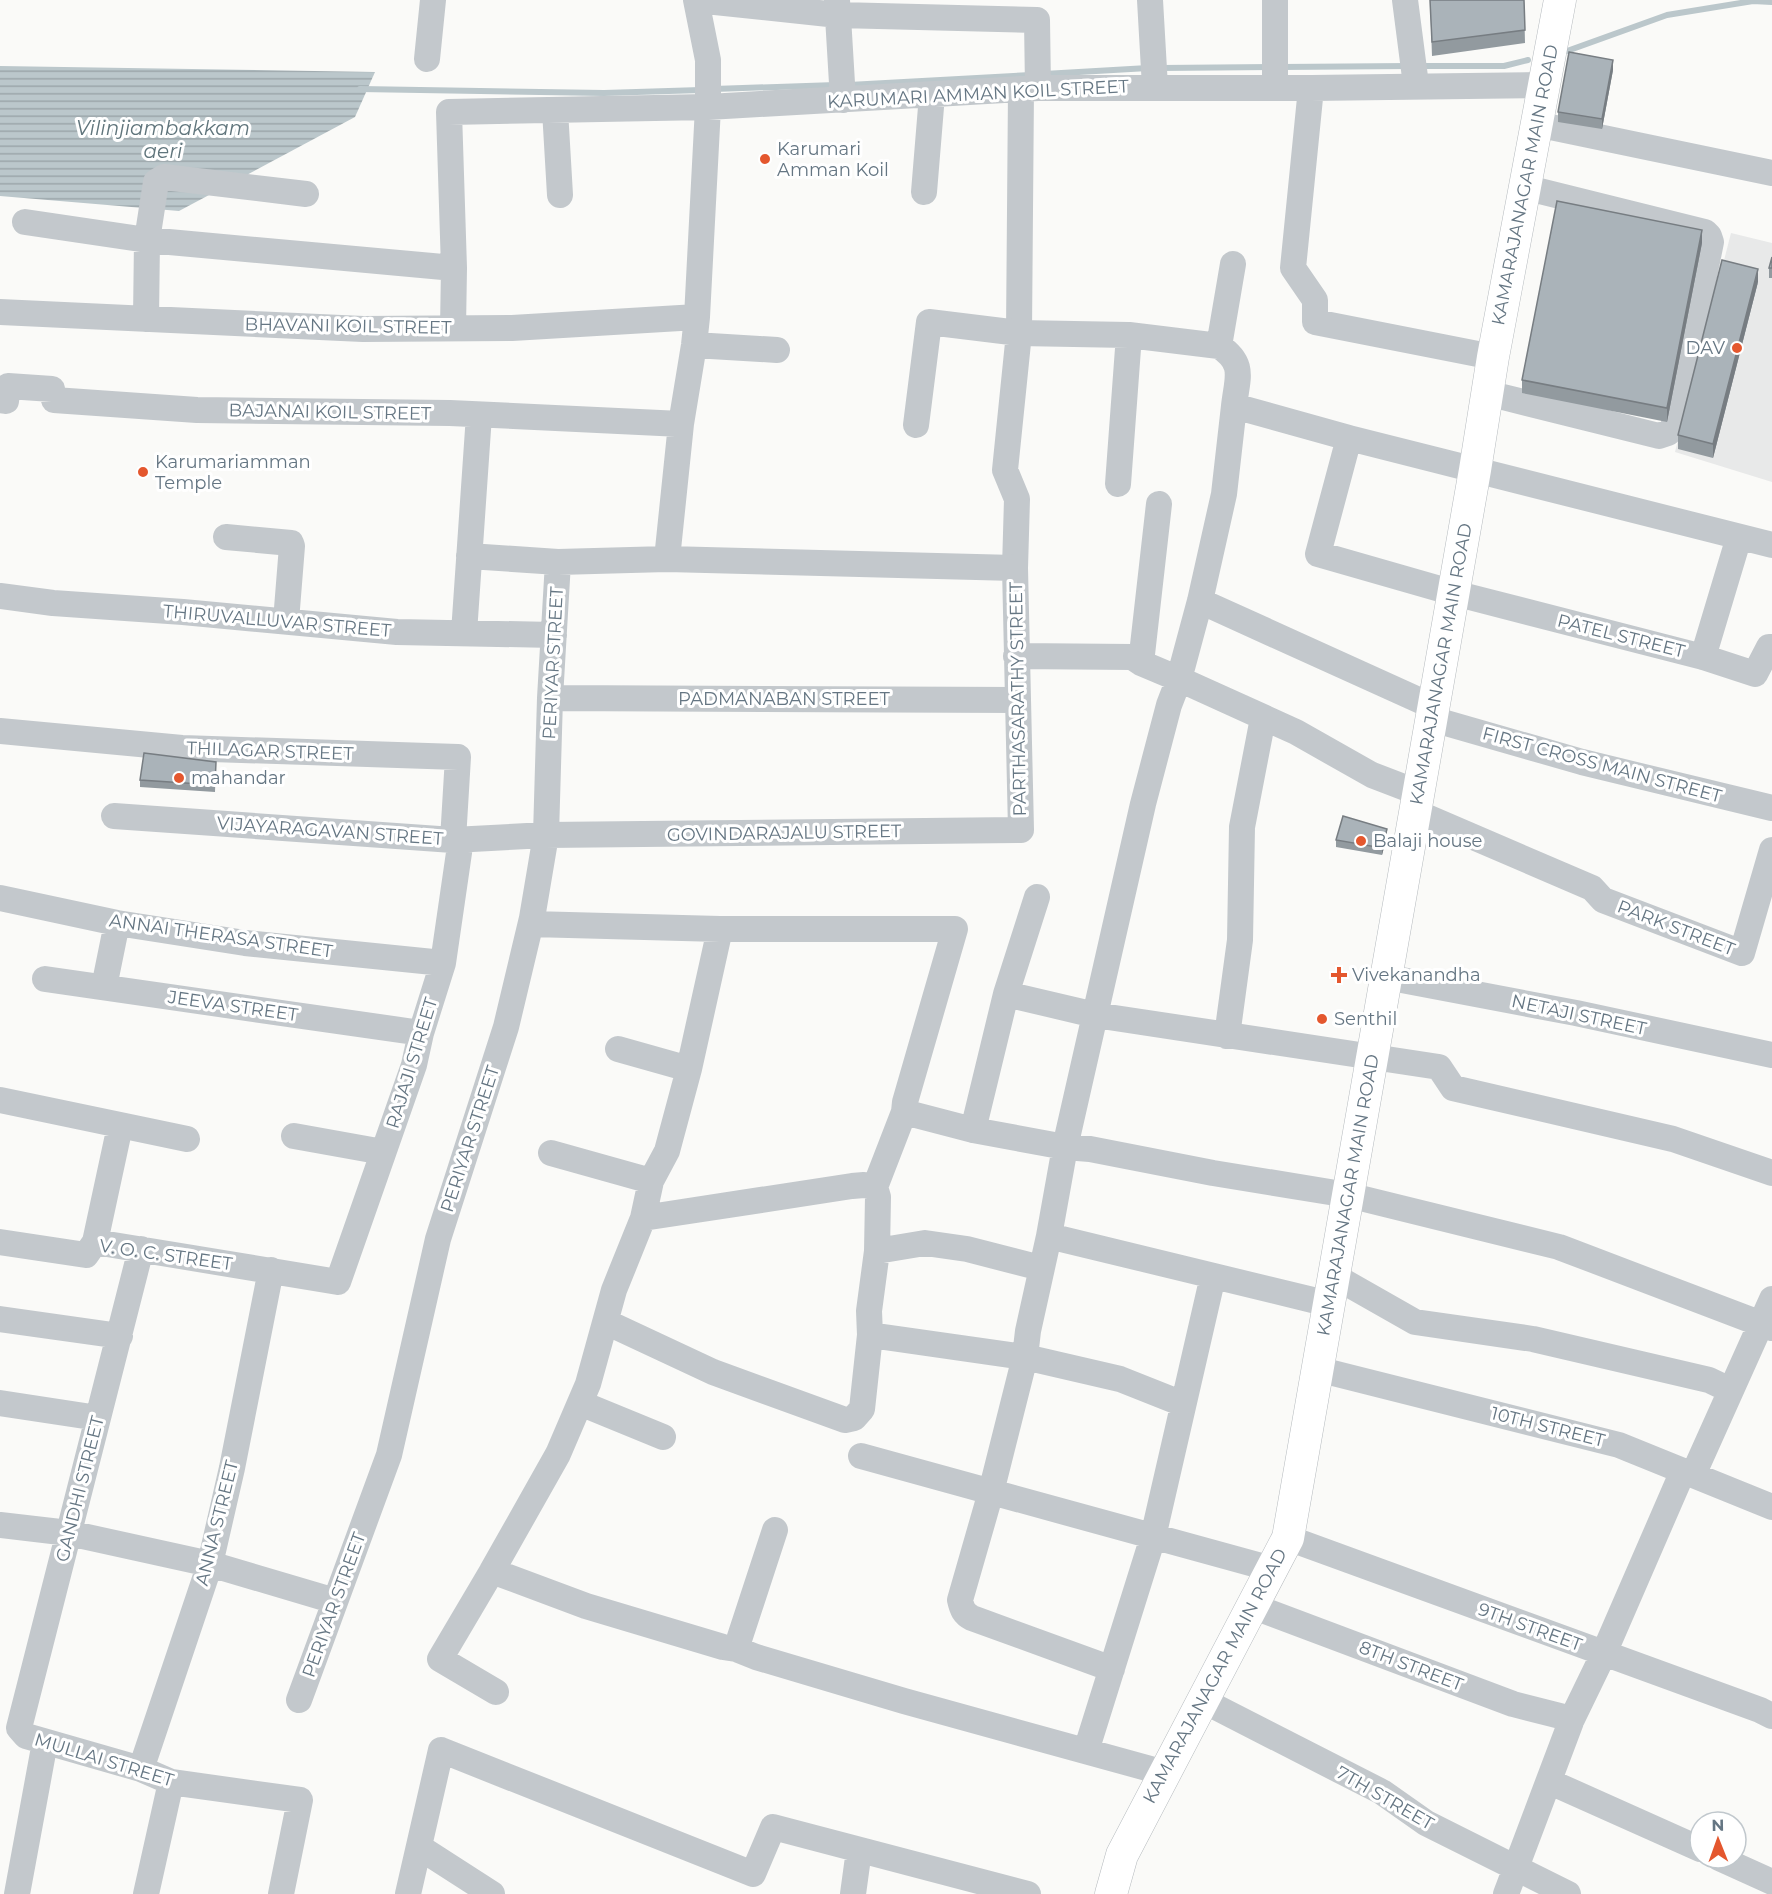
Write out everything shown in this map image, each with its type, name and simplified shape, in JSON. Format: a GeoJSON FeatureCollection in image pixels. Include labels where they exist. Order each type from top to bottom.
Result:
{"type":"FeatureCollection","features":[{"type":"Feature","properties":{"kind":"main road","name":"KAMARAJANAGAR MAIN ROAD"},"geometry":{"type":"LineString","coordinates":[[1116,1893],[1122,1855],[1288,1538],[1454,593],[1493,357],[1560,0]]}},
{"type":"Feature","properties":{"kind":"street"},"geometry":{"type":"LineString","coordinates":[[428,59],[433,0]]}},
{"type":"Feature","properties":{"kind":"street"},"geometry":{"type":"LineString","coordinates":[[667,559],[681,424],[697,317],[708,60],[696,0],[838,15],[1037,10]]}},
{"type":"Feature","properties":{"kind":"street"},"geometry":{"type":"LineString","coordinates":[[1150,0],[1155,74]]}},
{"type":"Feature","properties":{"kind":"street"},"geometry":{"type":"LineString","coordinates":[[1275,0],[1275,87]]}},
{"type":"Feature","properties":{"kind":"street"},"geometry":{"type":"LineString","coordinates":[[1405,0],[1416,86]]}},
{"type":"Feature","properties":{"kind":"street","name":"PARTHASARATHY STREET"},"geometry":{"type":"LineString","coordinates":[[1021,830],[1016,656],[1017,499],[1005,470],[1019,333],[1037,10]]}},
{"type":"Feature","properties":{"kind":"street"},"geometry":{"type":"LineString","coordinates":[[838,15],[842,96]]}},
{"type":"Feature","properties":{"kind":"street","name":"KARUMARI AMMAN KOIL STREET"},"geometry":{"type":"LineString","coordinates":[[454,268],[449,112],[555,110],[842,96],[932,95],[1032,82],[1155,74],[1275,87],[1543,85]]}},
{"type":"Feature","properties":{"kind":"street"},"geometry":{"type":"LineString","coordinates":[[1311,88],[1293,268],[1315,300],[1315,322],[1493,357]]}},
{"type":"Feature","properties":{"kind":"street"},"geometry":{"type":"LineString","coordinates":[[924,192],[932,95]]}},
{"type":"Feature","properties":{"kind":"street"},"geometry":{"type":"LineString","coordinates":[[555,110],[560,195]]}},
{"type":"Feature","properties":{"kind":"street"},"geometry":{"type":"LineString","coordinates":[[1536,124],[1772,173]]}},
{"type":"Feature","properties":{"kind":"street"},"geometry":{"type":"LineString","coordinates":[[146,319],[147,240],[158,179],[164,177],[306,194]]}},
{"type":"Feature","properties":{"kind":"street"},"geometry":{"type":"LineString","coordinates":[[1487,393],[1659,436],[1668,433],[1674,428],[1711,242],[1709,236],[1704,232],[1524,187]]}},
{"type":"Feature","properties":{"kind":"street"},"geometry":{"type":"LineString","coordinates":[[25,222],[147,240],[454,268],[453,328]]}},
{"type":"Feature","properties":{"kind":"street"},"geometry":{"type":"LineString","coordinates":[[1219,346],[1233,264]]}},
{"type":"Feature","properties":{"kind":"street","name":"BHAVANI KOIL STREET"},"geometry":{"type":"LineString","coordinates":[[0,312],[363,329],[512,328],[697,317]]}},
{"type":"Feature","properties":{"kind":"street"},"geometry":{"type":"LineString","coordinates":[[916,424],[929,322],[1019,333],[1129,335],[1219,346],[1230,353],[1236,361],[1238,372],[1224,494],[1200,600],[1143,804],[1065,1147],[1049,1236],[1028,1331],[1025,1357],[991,1492],[960,1600],[966,1615],[1112,1669]]}},
{"type":"Feature","properties":{"kind":"street"},"geometry":{"type":"LineString","coordinates":[[1118,484],[1129,335]]}},
{"type":"Feature","properties":{"kind":"street"},"geometry":{"type":"LineString","coordinates":[[694,345],[777,350]]}},
{"type":"Feature","properties":{"kind":"street","name":"BAJANAI KOIL STREET"},"geometry":{"type":"LineString","coordinates":[[0,400],[6,401],[8,386],[52,389],[54,400],[198,410],[479,415],[681,424]]}},
{"type":"Feature","properties":{"kind":"street"},"geometry":{"type":"LineString","coordinates":[[1234,406],[1349,438],[1772,546]]}},
{"type":"Feature","properties":{"kind":"street"},"geometry":{"type":"LineString","coordinates":[[464,633],[479,415]]}},
{"type":"Feature","properties":{"kind":"street"},"geometry":{"type":"LineString","coordinates":[[1349,438],[1318,554],[1454,593]]}},
{"type":"Feature","properties":{"kind":"street"},"geometry":{"type":"LineString","coordinates":[[1141,663],[1160,504]]}},
{"type":"Feature","properties":{"kind":"street"},"geometry":{"type":"LineString","coordinates":[[226,537],[291,543],[286,621]]}},
{"type":"Feature","properties":{"kind":"street"},"geometry":{"type":"LineString","coordinates":[[1704,657],[1739,537]]}},
{"type":"Feature","properties":{"kind":"street"},"geometry":{"type":"LineString","coordinates":[[469,556],[558,562],[667,559],[1015,568]]}},
{"type":"Feature","properties":{"kind":"street","name":"PERIYAR STREET"},"geometry":{"type":"LineString","coordinates":[[299,1700],[388,1455],[438,1239],[506,1027],[531,924],[546,835],[550,698],[558,562]]}},
{"type":"Feature","properties":{"kind":"street","name":"PATEL STREET"},"geometry":{"type":"LineString","coordinates":[[1454,593],[1704,657],[1755,674],[1769,647],[1772,647]]}},
{"type":"Feature","properties":{"kind":"street","name":"THIRUVALLUVAR STREET"},"geometry":{"type":"LineString","coordinates":[[0,596],[53,603],[183,612],[397,632],[554,635]]}},
{"type":"Feature","properties":{"kind":"street","name":"FIRST CROSS MAIN STREET"},"geometry":{"type":"LineString","coordinates":[[1200,600],[1433,713],[1582,762],[1772,808]]}},
{"type":"Feature","properties":{"kind":"street"},"geometry":{"type":"LineString","coordinates":[[1016,656],[1132,657],[1296,732],[1417,802]]}},
{"type":"Feature","properties":{"kind":"street","name":"PADMANABAN STREET"},"geometry":{"type":"LineString","coordinates":[[550,698],[1017,700]]}},
{"type":"Feature","properties":{"kind":"street"},"geometry":{"type":"LineString","coordinates":[[1227,1036],[1240,940],[1242,827],[1263,718]]}},
{"type":"Feature","properties":{"kind":"street","name":"THILAGAR STREET"},"geometry":{"type":"LineString","coordinates":[[0,731],[182,748],[458,757],[457,840]]}},
{"type":"Feature","properties":{"kind":"street","name":"PARK STREET"},"geometry":{"type":"LineString","coordinates":[[1417,802],[1592,888],[1603,900],[1742,953],[1767,890],[1772,850]]}},
{"type":"Feature","properties":{"kind":"street","name":"VIJAYARAGAVAN STREET"},"geometry":{"type":"LineString","coordinates":[[114,816],[457,840],[546,835]]}},
{"type":"Feature","properties":{"kind":"street","name":"GOVINDARAJALU STREET"},"geometry":{"type":"LineString","coordinates":[[546,835],[1021,830]]}},
{"type":"Feature","properties":{"kind":"street","name":"RAJAJI STREET"},"geometry":{"type":"LineString","coordinates":[[338,1282],[414,1065],[421,1033],[443,963],[457,840]]}},
{"type":"Feature","properties":{"kind":"street"},"geometry":{"type":"LineString","coordinates":[[973,1130],[1006,994],[1037,897]]}},
{"type":"Feature","properties":{"kind":"street","name":"ANNAI THERASA STREET"},"geometry":{"type":"LineString","coordinates":[[0,898],[117,923],[245,943],[443,963]]}},
{"type":"Feature","properties":{"kind":"street"},"geometry":{"type":"LineString","coordinates":[[104,987],[117,923]]}},
{"type":"Feature","properties":{"kind":"street"},"geometry":{"type":"LineString","coordinates":[[531,924],[720,929],[956,929],[904,1112],[875,1187],[878,1197],[877,1251],[869,1311],[870,1335],[862,1409],[854,1418],[844,1420],[713,1372],[606,1322]]}},
{"type":"Feature","properties":{"kind":"street"},"geometry":{"type":"LineString","coordinates":[[496,1692],[440,1659],[558,1454],[588,1383],[614,1290],[643,1218],[651,1181],[667,1151],[689,1069],[720,929]]}},
{"type":"Feature","properties":{"kind":"street","name":"NETAJI STREET"},"geometry":{"type":"LineString","coordinates":[[1386,977],[1576,1013],[1772,1055]]}},
{"type":"Feature","properties":{"kind":"street","name":"JEEVA STREET"},"geometry":{"type":"LineString","coordinates":[[45,979],[421,1033]]}},
{"type":"Feature","properties":{"kind":"street"},"geometry":{"type":"LineString","coordinates":[[1006,994],[1095,1015],[1439,1067],[1454,1088],[1673,1139],[1772,1173]]}},
{"type":"Feature","properties":{"kind":"street"},"geometry":{"type":"LineString","coordinates":[[618,1049],[689,1069]]}},
{"type":"Feature","properties":{"kind":"street"},"geometry":{"type":"LineString","coordinates":[[0,1100],[188,1139]]}},
{"type":"Feature","properties":{"kind":"street"},"geometry":{"type":"LineString","coordinates":[[904,1112],[973,1130],[1348,1195],[1558,1247],[1766,1326]]}},
{"type":"Feature","properties":{"kind":"street"},"geometry":{"type":"LineString","coordinates":[[95,1242],[120,1126]]}},
{"type":"Feature","properties":{"kind":"street"},"geometry":{"type":"LineString","coordinates":[[294,1136],[383,1152]]}},
{"type":"Feature","properties":{"kind":"street"},"geometry":{"type":"LineString","coordinates":[[551,1153],[651,1181]]}},
{"type":"Feature","properties":{"kind":"street"},"geometry":{"type":"LineString","coordinates":[[643,1218],[852,1186],[875,1187]]}},
{"type":"Feature","properties":{"kind":"street"},"geometry":{"type":"LineString","coordinates":[[1049,1236],[1213,1276],[1331,1290],[1415,1322],[1533,1339],[1709,1380],[1730,1390]]}},
{"type":"Feature","properties":{"kind":"street","name":"V. O. C. STREET"},"geometry":{"type":"LineString","coordinates":[[0,1242],[86,1256],[95,1242],[338,1282]]}},
{"type":"Feature","properties":{"kind":"street"},"geometry":{"type":"LineString","coordinates":[[877,1251],[925,1244],[967,1249],[1041,1268]]}},
{"type":"Feature","properties":{"kind":"street","name":"GANDHI STREET"},"geometry":{"type":"LineString","coordinates":[[20,1728],[141,1249]]}},
{"type":"Feature","properties":{"kind":"street","name":"ANNA STREET"},"geometry":{"type":"LineString","coordinates":[[141,1769],[210,1564],[232,1468],[271,1270]]}},
{"type":"Feature","properties":{"kind":"street"},"geometry":{"type":"LineString","coordinates":[[1086,1751],[1153,1537],[1213,1276]]}},
{"type":"Feature","properties":{"kind":"street"},"geometry":{"type":"LineString","coordinates":[[1506,1894],[1572,1719],[1688,1473],[1730,1390],[1766,1326],[1772,1299]]}},
{"type":"Feature","properties":{"kind":"street"},"geometry":{"type":"LineString","coordinates":[[0,1319],[120,1336]]}},
{"type":"Feature","properties":{"kind":"street"},"geometry":{"type":"LineString","coordinates":[[870,1335],[1025,1357],[1120,1379],[1183,1404]]}},
{"type":"Feature","properties":{"kind":"street","name":"10TH STREET"},"geometry":{"type":"LineString","coordinates":[[1317,1369],[1618,1445],[1772,1507]]}},
{"type":"Feature","properties":{"kind":"street"},"geometry":{"type":"LineString","coordinates":[[0,1403],[98,1418]]}},
{"type":"Feature","properties":{"kind":"street"},"geometry":{"type":"LineString","coordinates":[[580,1403],[663,1437]]}},
{"type":"Feature","properties":{"kind":"street"},"geometry":{"type":"LineString","coordinates":[[861,1456],[1272,1569]]}},
{"type":"Feature","properties":{"kind":"street"},"geometry":{"type":"LineString","coordinates":[[0,1525],[69,1533],[210,1564],[335,1601]]}},
{"type":"Feature","properties":{"kind":"street"},"geometry":{"type":"LineString","coordinates":[[736,1649],[775,1530]]}},
{"type":"Feature","properties":{"kind":"street","name":"9TH STREET"},"geometry":{"type":"LineString","coordinates":[[1288,1538],[1772,1716]]}},
{"type":"Feature","properties":{"kind":"street"},"geometry":{"type":"LineString","coordinates":[[492,1571],[586,1606],[904,1701],[1165,1773]]}},
{"type":"Feature","properties":{"kind":"street","name":"8TH STREET"},"geometry":{"type":"LineString","coordinates":[[1252,1606],[1513,1704],[1572,1719]]}},
{"type":"Feature","properties":{"kind":"street","name":"7TH STREET"},"geometry":{"type":"LineString","coordinates":[[1202,1701],[1382,1792],[1426,1823],[1568,1894]]}},
{"type":"Feature","properties":{"kind":"street","name":"MULLAI STREET"},"geometry":{"type":"LineString","coordinates":[[20,1728],[26,1736],[141,1769],[171,1782],[300,1800],[281,1894]]}},
{"type":"Feature","properties":{"kind":"street"},"geometry":{"type":"LineString","coordinates":[[17,1894],[45,1742]]}},
{"type":"Feature","properties":{"kind":"street"},"geometry":{"type":"LineString","coordinates":[[408,1894],[441,1750],[753,1874],[773,1827],[1026,1894]]}},
{"type":"Feature","properties":{"kind":"street"},"geometry":{"type":"LineString","coordinates":[[146,1894],[171,1782]]}},
{"type":"Feature","properties":{"kind":"street"},"geometry":{"type":"LineString","coordinates":[[1550,1782],[1688,1844]]}},
{"type":"Feature","properties":{"kind":"street"},"geometry":{"type":"LineString","coordinates":[[419,1847],[492,1894]]}},
{"type":"Feature","properties":{"kind":"street"},"geometry":{"type":"LineString","coordinates":[[852,1894],[860,1850]]}},
{"type":"Feature","properties":{"kind":"street"},"geometry":{"type":"LineString","coordinates":[[1746,1870],[1772,1882]]}},
{"type":"Feature","properties":{"kind":"shaded area","name":"DAV"},"geometry":{"type":"Polygon","coordinates":[[[1731,233],[1772,243],[1772,482],[1675,452],[1731,233]]]}},
{"type":"Feature","properties":{"kind":"water","name":"Vilinjiambakkam aeri"},"geometry":{"type":"Polygon","coordinates":[[[0,66],[375,72],[355,117],[179,211],[0,196],[0,66]]]}},
{"type":"Feature","properties":{"kind":"building"},"geometry":{"type":"Polygon","coordinates":[[[1430,0],[1524,0],[1525,30],[1432,42],[1430,0]]]}},
{"type":"Feature","properties":{"kind":"building"},"geometry":{"type":"Polygon","coordinates":[[[1569,52],[1613,60],[1602,119],[1558,112],[1569,52]]]}},
{"type":"Feature","properties":{"kind":"building"},"geometry":{"type":"Polygon","coordinates":[[[1557,201],[1702,230],[1667,408],[1522,380],[1557,201]]]}},
{"type":"Feature","properties":{"kind":"building"},"geometry":{"type":"Polygon","coordinates":[[[1722,260],[1758,269],[1713,444],[1678,435],[1722,260]]]}},
{"type":"Feature","properties":{"kind":"building","name":"mahandar"},"geometry":{"type":"Polygon","coordinates":[[[144,753],[216,762],[215,785],[140,780],[144,753]]]}},
{"type":"Feature","properties":{"kind":"building","name":"Balaji house"},"geometry":{"type":"Polygon","coordinates":[[[1343,816],[1387,829],[1382,848],[1336,840],[1343,816]]]}},
{"type":"Feature","properties":{"kind":"waterway"},"geometry":{"type":"LineString","coordinates":[[1567,51],[1667,15],[1753,1],[1772,2]]}},
{"type":"Feature","properties":{"kind":"waterway"},"geometry":{"type":"LineString","coordinates":[[1419,66],[1504,66],[1528,60]]}},
{"type":"Feature","properties":{"kind":"waterway"},"geometry":{"type":"LineString","coordinates":[[1281,67],[1409,66]]}},
{"type":"Feature","properties":{"kind":"waterway"},"geometry":{"type":"LineString","coordinates":[[1161,68],[1271,67]]}},
{"type":"Feature","properties":{"kind":"waterway"},"geometry":{"type":"LineString","coordinates":[[1044,74],[1148,68]]}},
{"type":"Feature","properties":{"kind":"waterway"},"geometry":{"type":"LineString","coordinates":[[849,85],[1031,75]]}},
{"type":"Feature","properties":{"kind":"waterway"},"geometry":{"type":"LineString","coordinates":[[714,89],[836,85]]}},
{"type":"Feature","properties":{"kind":"waterway"},"geometry":{"type":"LineString","coordinates":[[360,89],[604,93],[701,90]]}},
{"type":"Feature","properties":{"kind":"place","name":"Karumari Amman Koil"},"geometry":{"type":"Point","coordinates":[765,159]}},
{"type":"Feature","properties":{"kind":"place","name":"DAV"},"geometry":{"type":"Point","coordinates":[1737,348]}},
{"type":"Feature","properties":{"kind":"place","name":"Karumariamman Temple"},"geometry":{"type":"Point","coordinates":[143,472]}},
{"type":"Feature","properties":{"kind":"place","name":"mahandar"},"geometry":{"type":"Point","coordinates":[179,778]}},
{"type":"Feature","properties":{"kind":"place","name":"Balaji house"},"geometry":{"type":"Point","coordinates":[1361,841]}},
{"type":"Feature","properties":{"kind":"place","name":"Vivekanandha"},"geometry":{"type":"Point","coordinates":[1339,975]}},
{"type":"Feature","properties":{"kind":"place","name":"Senthil"},"geometry":{"type":"Point","coordinates":[1322,1019]}}]}
